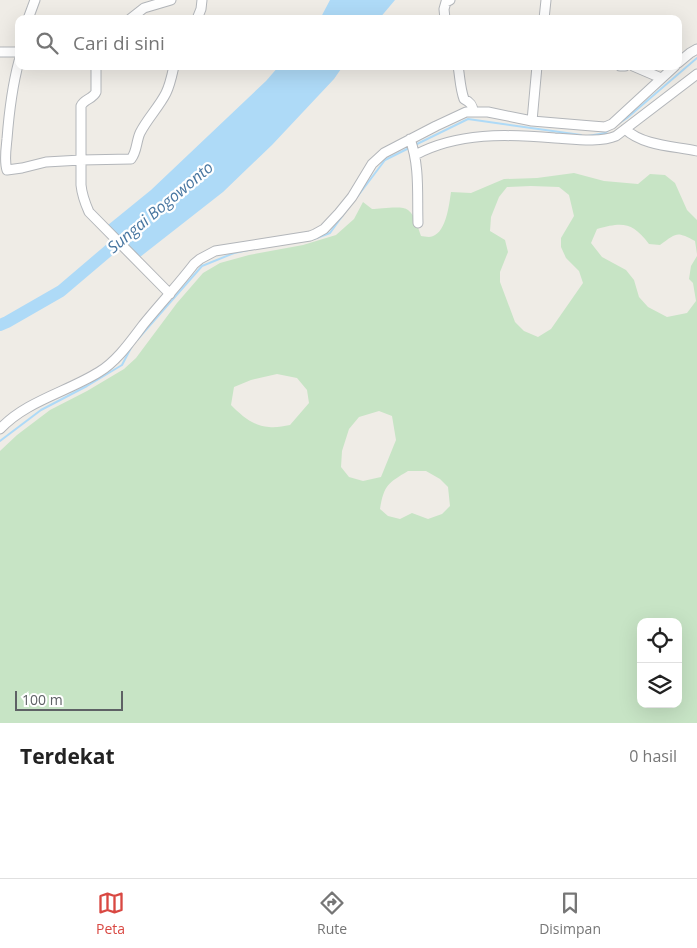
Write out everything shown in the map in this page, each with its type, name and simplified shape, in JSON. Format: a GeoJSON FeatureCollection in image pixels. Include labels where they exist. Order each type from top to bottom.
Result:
{"type":"FeatureCollection","features":[{"type":"Feature","properties":{"kind":"street"},"geometry":{"type":"LineString","coordinates":[[29,15],[35,0]]}},
{"type":"Feature","properties":{"kind":"street"},"geometry":{"type":"LineString","coordinates":[[135,15],[144,8],[171,0]]}},
{"type":"Feature","properties":{"kind":"street"},"geometry":{"type":"LineString","coordinates":[[198,15],[202,0]]}},
{"type":"Feature","properties":{"kind":"street"},"geometry":{"type":"LineString","coordinates":[[445,15],[444,9],[446,2],[450,0]]}},
{"type":"Feature","properties":{"kind":"street"},"geometry":{"type":"LineString","coordinates":[[544,15],[546,0]]}},
{"type":"Feature","properties":{"kind":"street"},"geometry":{"type":"LineString","coordinates":[[682,60],[697,50]]}},
{"type":"Feature","properties":{"kind":"street"},"geometry":{"type":"LineString","coordinates":[[0,52],[15,52]]}},
{"type":"Feature","properties":{"kind":"street"},"geometry":{"type":"LineString","coordinates":[[17,70],[9,112],[5,160],[6,170],[46,162],[131,159],[141,131],[169,88],[173,70]]}},
{"type":"Feature","properties":{"kind":"street"},"geometry":{"type":"LineString","coordinates":[[96,70],[95,95],[81,106],[82,194],[89,212],[170,294]]}},
{"type":"Feature","properties":{"kind":"street"},"geometry":{"type":"LineString","coordinates":[[459,70],[460,86],[464,99],[473,107],[473,112]]}},
{"type":"Feature","properties":{"kind":"street"},"geometry":{"type":"LineString","coordinates":[[532,120],[537,70]]}},
{"type":"Feature","properties":{"kind":"street"},"geometry":{"type":"LineString","coordinates":[[643,70],[661,78]]}},
{"type":"Feature","properties":{"kind":"street"},"geometry":{"type":"LineString","coordinates":[[0,429],[5,423],[33,405],[110,364],[130,343],[200,259],[215,251],[310,236],[320,232],[346,205],[372,164],[384,153],[466,112],[488,112],[532,120],[609,126],[670,70]]}},
{"type":"Feature","properties":{"kind":"street"},"geometry":{"type":"LineString","coordinates":[[415,154],[442,143],[484,136],[528,136],[588,140],[610,138],[616,136],[697,74]]}},
{"type":"Feature","properties":{"kind":"street"},"geometry":{"type":"LineString","coordinates":[[625,129],[630,134],[661,145],[697,151]]}},
{"type":"Feature","properties":{"kind":"street"},"geometry":{"type":"LineString","coordinates":[[410,141],[415,154],[418,223]]}},
{"type":"Feature","properties":{"kind":"green space"},"geometry":{"type":"Polygon","coordinates":[[[574,173],[604,181],[638,184],[650,174],[665,175],[675,183],[687,210],[697,220],[697,254],[695,241],[684,236],[674,236],[660,245],[649,244],[637,231],[620,225],[597,229],[591,243],[602,257],[626,270],[634,280],[639,297],[648,307],[667,317],[687,313],[696,301],[693,283],[689,279],[691,266],[697,256],[697,723],[0,723],[0,451],[17,435],[50,410],[124,369],[136,358],[177,303],[203,273],[220,263],[249,255],[303,245],[336,235],[354,219],[363,202],[372,209],[396,207],[408,210],[414,218],[421,236],[429,237],[435,235],[443,226],[448,212],[451,192],[471,193],[504,179],[537,178],[574,173]],[[507,187],[499,197],[491,217],[490,231],[505,240],[508,252],[500,272],[500,282],[515,322],[524,331],[538,337],[551,329],[583,283],[579,271],[566,258],[561,247],[561,238],[574,216],[569,195],[559,187],[507,187]],[[277,374],[251,380],[234,387],[231,405],[244,417],[258,425],[277,427],[290,425],[309,403],[307,390],[297,378],[277,374]],[[379,411],[359,417],[349,429],[342,451],[341,467],[349,477],[363,481],[381,477],[396,440],[392,416],[379,411]],[[408,471],[391,482],[385,490],[380,509],[388,516],[400,519],[412,513],[428,519],[442,514],[450,506],[448,487],[440,479],[426,471],[408,471]]]}},
{"type":"Feature","properties":{"kind":"water"},"geometry":{"type":"Polygon","coordinates":[[[330,0],[395,0],[382,15],[322,15],[330,0]]]}},
{"type":"Feature","properties":{"kind":"water"},"geometry":{"type":"Polygon","coordinates":[[[276,70],[340,70],[272,145],[223,192],[140,257],[108,225],[151,190],[276,70]]]}},
{"type":"Feature","properties":{"kind":"waterway"},"geometry":{"type":"LineString","coordinates":[[618,124],[697,58]]}},
{"type":"Feature","properties":{"kind":"waterway"},"geometry":{"type":"LineString","coordinates":[[415,145],[468,119],[581,135]]}},
{"type":"Feature","properties":{"kind":"waterway"},"geometry":{"type":"LineString","coordinates":[[588,136],[605,133],[610,129]]}},
{"type":"Feature","properties":{"kind":"waterway"},"geometry":{"type":"LineString","coordinates":[[357,197],[385,160],[409,148]]}},
{"type":"Feature","properties":{"kind":"waterway"},"geometry":{"type":"LineString","coordinates":[[314,239],[330,233],[351,204]]}},
{"type":"Feature","properties":{"kind":"waterway","name":"Sungai Bogowonto"},"geometry":{"type":"LineString","coordinates":[[0,325],[61,291],[128,234]]}},
{"type":"Feature","properties":{"kind":"waterway"},"geometry":{"type":"LineString","coordinates":[[137,340],[202,266],[234,253],[253,249]]}},
{"type":"Feature","properties":{"kind":"waterway"},"geometry":{"type":"LineString","coordinates":[[0,441],[41,410],[122,365],[132,346]]}}]}
